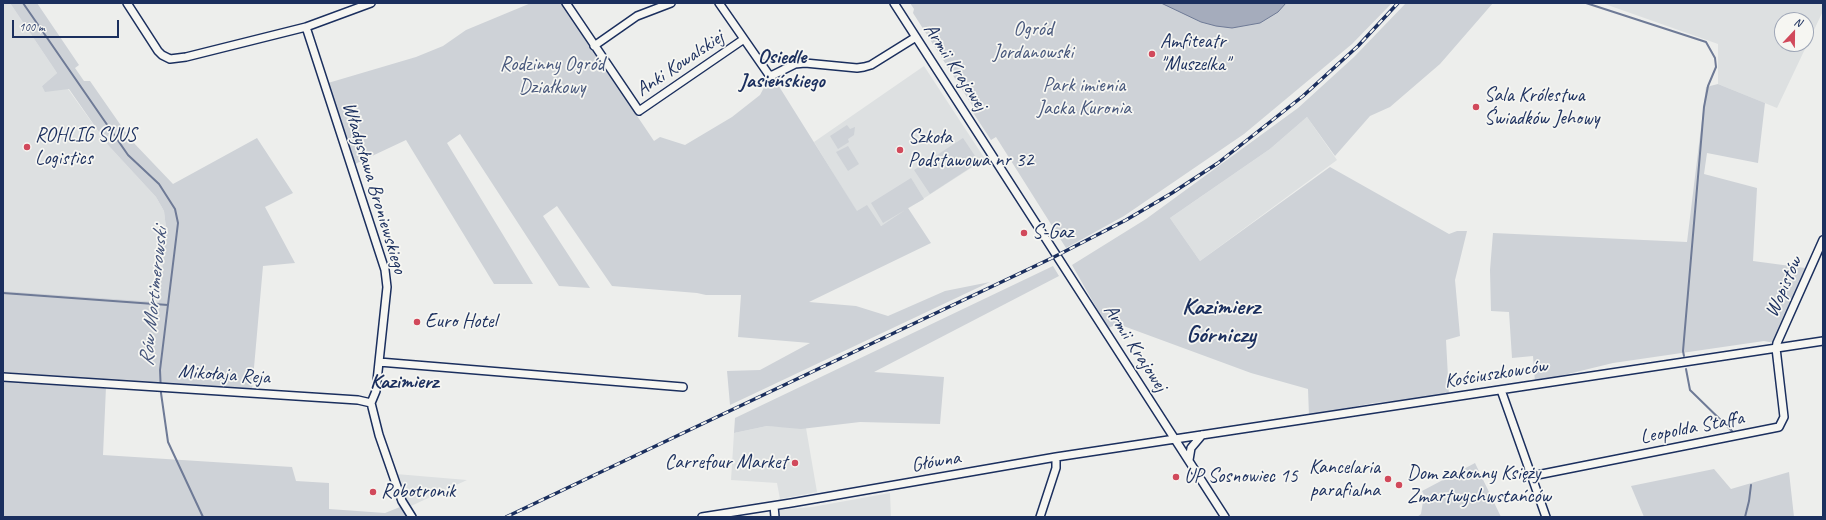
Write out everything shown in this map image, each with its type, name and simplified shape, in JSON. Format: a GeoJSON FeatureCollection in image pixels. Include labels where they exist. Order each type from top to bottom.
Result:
{"type":"FeatureCollection","features":[{"type":"Feature","properties":{"kind":"street"},"geometry":{"type":"LineString","coordinates":[[127,3],[158,52],[162,56],[170,59],[186,57],[306,27],[370,3]]}},
{"type":"Feature","properties":{"kind":"street","name":"Anki Kowalskiej"},"geometry":{"type":"LineString","coordinates":[[566,3],[638,111],[744,39]]}},
{"type":"Feature","properties":{"kind":"street"},"geometry":{"type":"LineString","coordinates":[[594,46],[637,16],[671,3]]}},
{"type":"Feature","properties":{"kind":"street","name":"Anki Kowalskiej"},"geometry":{"type":"LineString","coordinates":[[719,3],[766,72],[773,75],[800,63],[857,68],[864,67],[916,37]]}},
{"type":"Feature","properties":{"kind":"street","name":"Armii Krajowej"},"geometry":{"type":"LineString","coordinates":[[894,3],[1225,517]]}},
{"type":"Feature","properties":{"kind":"street","name":"Władysława Broniewskiego"},"geometry":{"type":"LineString","coordinates":[[306,27],[385,270],[387,287],[376,391],[370,403]]}},
{"type":"Feature","properties":{"kind":"street","name":"Wopistów"},"geometry":{"type":"LineString","coordinates":[[1776,348],[1779,337],[1823,240]]}},
{"type":"Feature","properties":{"kind":"street","name":"Kościuszkowców"},"geometry":{"type":"LineString","coordinates":[[1175,439],[1823,341]]}},
{"type":"Feature","properties":{"kind":"street","name":"Leopolda Staffa"},"geometry":{"type":"LineString","coordinates":[[1532,476],[1779,427],[1784,417],[1776,348]]}},
{"type":"Feature","properties":{"kind":"street"},"geometry":{"type":"LineString","coordinates":[[379,362],[683,387]]}},
{"type":"Feature","properties":{"kind":"street","name":"Mikołaja Reja"},"geometry":{"type":"LineString","coordinates":[[3,377],[358,400],[370,403]]}},
{"type":"Feature","properties":{"kind":"street"},"geometry":{"type":"LineString","coordinates":[[1502,390],[1546,517]]}},
{"type":"Feature","properties":{"kind":"street"},"geometry":{"type":"LineString","coordinates":[[370,403],[379,435],[402,501],[412,517]]}},
{"type":"Feature","properties":{"kind":"street"},"geometry":{"type":"LineString","coordinates":[[1189,460],[1191,448],[1202,435]]}},
{"type":"Feature","properties":{"kind":"street","name":"Główna"},"geometry":{"type":"LineString","coordinates":[[702,517],[1056,457],[1175,439]]}},
{"type":"Feature","properties":{"kind":"street"},"geometry":{"type":"LineString","coordinates":[[1040,517],[1056,468],[1056,457]]}},
{"type":"Feature","properties":{"kind":"street"},"geometry":{"type":"LineString","coordinates":[[774,506],[775,517]]}},
{"type":"Feature","properties":{"kind":"shaded area"},"geometry":{"type":"Polygon","coordinates":[[[3,3],[10,3],[57,73],[42,86],[68,89],[108,145],[156,197],[164,211],[166,228],[159,302],[3,291],[3,3]]]}},
{"type":"Feature","properties":{"kind":"shaded area"},"geometry":{"type":"Polygon","coordinates":[[[1602,3],[1823,3],[1823,11],[1814,30],[1814,12],[1774,12],[1774,52],[1804,52],[1777,108],[1718,84],[1718,44],[1602,3]]]}},
{"type":"Feature","properties":{"kind":"shaded area","name":"Szkoła Podstawowa nr 32"},"geometry":{"type":"Polygon","coordinates":[[[924,66],[985,159],[881,226],[857,212],[814,142],[924,66]]]}},
{"type":"Feature","properties":{"kind":"shaded area"},"geometry":{"type":"Polygon","coordinates":[[[1307,117],[1337,160],[1200,261],[1170,218],[1270,149],[1307,117]]]}},
{"type":"Feature","properties":{"kind":"shaded area"},"geometry":{"type":"Polygon","coordinates":[[[767,426],[806,428],[817,492],[780,499],[777,483],[731,480],[734,433],[767,426]]]}},
{"type":"Feature","properties":{"kind":"shaded area"},"geometry":{"type":"Polygon","coordinates":[[[396,474],[467,480],[411,506],[407,503],[396,474]]]}},
{"type":"Feature","properties":{"kind":"shaded area"},"geometry":{"type":"Polygon","coordinates":[[[890,493],[891,517],[780,517],[780,510],[812,507],[890,493]]]}},
{"type":"Feature","properties":{"kind":"green space"},"geometry":{"type":"Polygon","coordinates":[[[10,3],[37,3],[79,65],[75,68],[84,81],[90,81],[131,140],[173,184],[257,138],[293,193],[265,207],[295,263],[263,266],[252,390],[3,372],[3,291],[159,302],[166,228],[164,211],[156,197],[108,145],[69,89],[45,92],[42,86],[57,73],[10,3]]]}},
{"type":"Feature","properties":{"kind":"green space","name":"Rodzinny Ogród Działkowy"},"geometry":{"type":"Polygon","coordinates":[[[531,3],[561,3],[654,141],[660,137],[685,145],[732,117],[760,95],[768,80],[775,80],[857,211],[867,205],[881,226],[905,210],[883,223],[871,203],[911,178],[924,199],[908,208],[931,243],[809,302],[856,306],[888,316],[945,291],[990,282],[730,405],[727,371],[760,370],[810,343],[738,337],[741,295],[706,295],[612,286],[557,206],[543,216],[590,288],[559,286],[460,134],[447,143],[533,284],[494,284],[406,140],[355,164],[328,83],[416,57],[443,46],[466,30],[531,3]]]}},
{"type":"Feature","properties":{"kind":"green space","name":"Park imienia Jacka Kuronia"},"geometry":{"type":"Polygon","coordinates":[[[910,3],[1392,3],[1352,44],[1244,134],[1124,216],[1066,248],[996,137],[991,140],[972,111],[972,105],[913,13],[914,9],[910,3]]]}},
{"type":"Feature","properties":{"kind":"green space"},"geometry":{"type":"Polygon","coordinates":[[[1406,3],[1493,3],[1440,64],[1390,107],[1370,116],[1335,156],[1307,117],[1270,149],[1170,218],[1200,261],[1330,167],[1449,234],[1457,231],[1467,231],[1455,280],[1460,336],[1446,340],[1449,396],[1373,403],[1309,416],[1308,389],[1251,373],[1118,324],[1108,328],[1072,265],[1146,219],[1298,108],[1354,57],[1406,3]]]}},
{"type":"Feature","properties":{"kind":"green space"},"geometry":{"type":"Polygon","coordinates":[[[1718,84],[1765,103],[1758,163],[1707,153],[1704,174],[1757,188],[1753,261],[1813,269],[1780,344],[1764,341],[1613,363],[1535,382],[1533,356],[1512,358],[1509,312],[1491,311],[1490,270],[1493,233],[1687,242],[1706,87],[1718,84]]]}},
{"type":"Feature","properties":{"kind":"green space"},"geometry":{"type":"Polygon","coordinates":[[[847,125],[850,129],[855,127],[854,135],[848,139],[849,142],[838,149],[830,136],[847,125]]]}},
{"type":"Feature","properties":{"kind":"green space"},"geometry":{"type":"Polygon","coordinates":[[[963,138],[979,162],[930,194],[914,170],[963,138]]]}},
{"type":"Feature","properties":{"kind":"green space"},"geometry":{"type":"Polygon","coordinates":[[[848,146],[859,164],[848,171],[836,152],[848,146]]]}},
{"type":"Feature","properties":{"kind":"green space"},"geometry":{"type":"Polygon","coordinates":[[[1053,266],[1059,276],[874,372],[944,377],[940,424],[860,422],[801,429],[767,426],[734,433],[735,418],[1053,266]]]}},
{"type":"Feature","properties":{"kind":"green space"},"geometry":{"type":"Polygon","coordinates":[[[3,381],[106,387],[103,455],[292,467],[296,481],[329,483],[329,509],[385,513],[400,507],[406,517],[3,517],[3,381]]]}},
{"type":"Feature","properties":{"kind":"green space"},"geometry":{"type":"Polygon","coordinates":[[[1475,463],[1501,517],[1417,517],[1421,514],[1424,495],[1422,491],[1475,463]]]}},
{"type":"Feature","properties":{"kind":"green space"},"geometry":{"type":"Polygon","coordinates":[[[1714,469],[1731,489],[1789,472],[1794,517],[1644,517],[1631,486],[1714,469]]]}},
{"type":"Feature","properties":{"kind":"water"},"geometry":{"type":"Polygon","coordinates":[[[1161,3],[1286,3],[1278,12],[1260,23],[1232,28],[1201,22],[1161,3]]]}},
{"type":"Feature","properties":{"kind":"waterway","name":"Rów Mortimerowski"},"geometry":{"type":"LineString","coordinates":[[23,3],[128,155],[159,184],[175,209],[178,223],[160,370],[161,393],[168,442],[203,517]]}},
{"type":"Feature","properties":{"kind":"waterway"},"geometry":{"type":"LineString","coordinates":[[1586,3],[1706,42],[1715,58],[1716,67],[1708,86],[1704,107],[1683,351],[1684,356]]}},
{"type":"Feature","properties":{"kind":"waterway"},"geometry":{"type":"LineString","coordinates":[[3,293],[168,305]]}},
{"type":"Feature","properties":{"kind":"waterway"},"geometry":{"type":"LineString","coordinates":[[1686,369],[1690,390],[1733,432]]}},
{"type":"Feature","properties":{"kind":"waterway"},"geometry":{"type":"LineString","coordinates":[[1745,517],[1751,485]]}},
{"type":"Feature","properties":{"kind":"railway"},"geometry":{"type":"LineString","coordinates":[[506,517],[1052,258],[1126,220],[1172,193],[1218,163],[1303,96],[1358,46],[1398,3]]}},
{"type":"Feature","properties":{"kind":"place","name":"Amfiteatr \"Muszelka\""},"geometry":{"type":"Point","coordinates":[1152,54]}},
{"type":"Feature","properties":{"kind":"place","name":"Sala Królestwa Świadków Jehowy"},"geometry":{"type":"Point","coordinates":[1476,107]}},
{"type":"Feature","properties":{"kind":"place","name":"ROHLIG SUUS Logistics"},"geometry":{"type":"Point","coordinates":[27,147]}},
{"type":"Feature","properties":{"kind":"place","name":"Szkoła Podstawowa nr 32"},"geometry":{"type":"Point","coordinates":[900,150]}},
{"type":"Feature","properties":{"kind":"place","name":"S-Gaz"},"geometry":{"type":"Point","coordinates":[1024,233]}},
{"type":"Feature","properties":{"kind":"place","name":"Euro Hotel"},"geometry":{"type":"Point","coordinates":[417,322]}},
{"type":"Feature","properties":{"kind":"place","name":"Carrefour Market"},"geometry":{"type":"Point","coordinates":[795,463]}},
{"type":"Feature","properties":{"kind":"place","name":"UP Sosnowiec 15"},"geometry":{"type":"Point","coordinates":[1176,477]}},
{"type":"Feature","properties":{"kind":"place","name":"Kancelaria parafialna"},"geometry":{"type":"Point","coordinates":[1388,479]}},
{"type":"Feature","properties":{"kind":"place","name":"Dom zakonny Księży Zmartwychwstańców"},"geometry":{"type":"Point","coordinates":[1399,485]}},
{"type":"Feature","properties":{"kind":"place","name":"Robotronik"},"geometry":{"type":"Point","coordinates":[373,492]}},
{"type":"Feature","properties":{"kind":"district","name":"Osiedle Jasieńskiego"},"geometry":{"type":"Point","coordinates":[782,69]}},
{"type":"Feature","properties":{"kind":"district","name":"Kazimierz Górniczy"},"geometry":{"type":"Point","coordinates":[1221,322]}},
{"type":"Feature","properties":{"kind":"district","name":"Kazimierz"},"geometry":{"type":"Point","coordinates":[404,382]}},
{"type":"Feature","properties":{"kind":"park label","name":"Ogród Jordanowski"},"geometry":{"type":"Point","coordinates":[1033,42]}}]}
